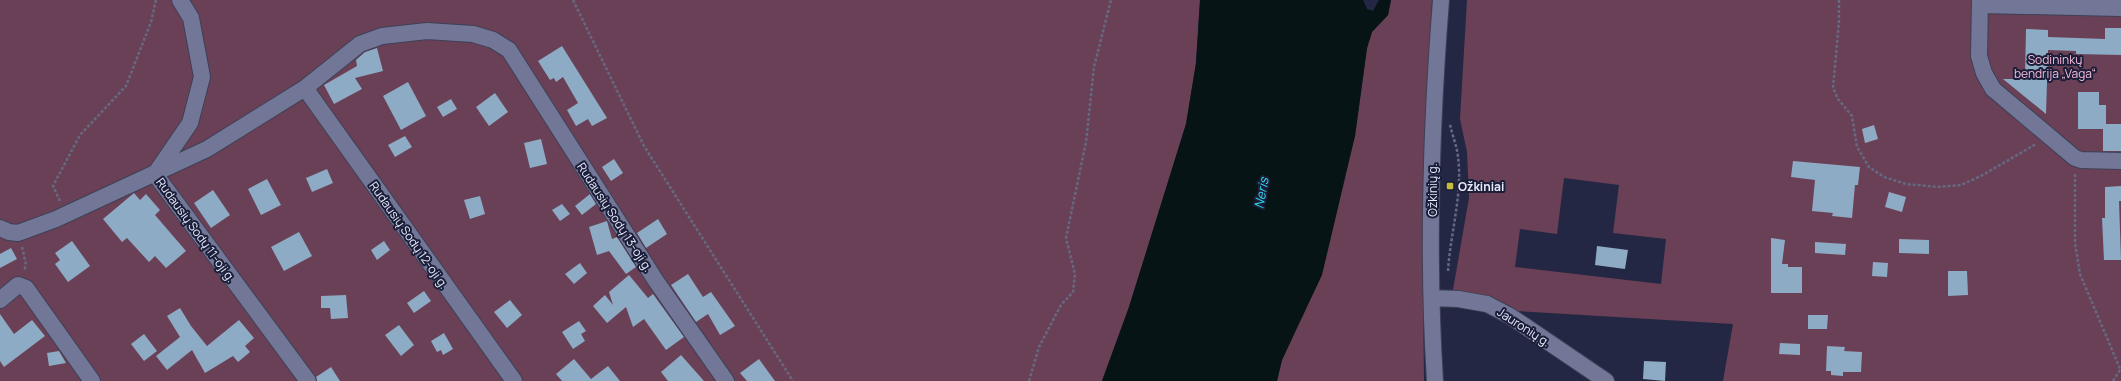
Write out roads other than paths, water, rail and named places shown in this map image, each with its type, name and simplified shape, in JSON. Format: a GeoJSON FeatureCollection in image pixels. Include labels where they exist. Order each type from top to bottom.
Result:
{"type":"FeatureCollection","features":[{"type":"Feature","properties":{"kind":"street","name":"Rudausių Sodų 11-oji g."},"geometry":{"type":"LineString","coordinates":[[180,0],[192,18],[202,77],[190,123],[155,174],[308,381]]}},
{"type":"Feature","properties":{"kind":"street","name":"Ožkinių g."},"geometry":{"type":"LineString","coordinates":[[1435,381],[1432,298],[1432,154],[1435,80],[1441,0]]}},
{"type":"Feature","properties":{"kind":"street"},"geometry":{"type":"LineString","coordinates":[[2121,8],[1980,2],[1979,56],[1984,73],[1993,89],[2078,159],[2121,160]]}},
{"type":"Feature","properties":{"kind":"street","name":"Rudausių Sodų 13-oji g."},"geometry":{"type":"LineString","coordinates":[[305,88],[360,44],[382,36],[427,31],[473,34],[493,40],[509,50],[656,281],[726,381]]}},
{"type":"Feature","properties":{"kind":"street"},"geometry":{"type":"LineString","coordinates":[[0,228],[9,232],[18,233],[66,214],[155,174],[207,149],[305,88]]}},
{"type":"Feature","properties":{"kind":"street","name":"Rudausių Sodų 12-oji g."},"geometry":{"type":"LineString","coordinates":[[305,88],[514,381]]}},
{"type":"Feature","properties":{"kind":"street"},"geometry":{"type":"LineString","coordinates":[[0,300],[22,286],[92,381]]}},
{"type":"Feature","properties":{"kind":"street","name":"Jauronių g."},"geometry":{"type":"LineString","coordinates":[[1432,298],[1458,299],[1487,304],[1510,316],[1606,381]]}},
{"type":"Feature","properties":{"kind":"water","name":"Neris"},"geometry":{"type":"Polygon","coordinates":[[[1200,0],[1363,0],[1367,9],[1373,11],[1379,0],[1391,0],[1388,15],[1372,32],[1367,48],[1355,136],[1322,275],[1282,360],[1277,381],[1102,381],[1129,307],[1186,124],[1196,63],[1200,0]]]}},
{"type":"Feature","properties":{"kind":"place","name":"Ožkiniai"},"geometry":{"type":"Point","coordinates":[1450,186]}},
{"type":"Feature","properties":{"kind":"park label","name":"Sodininkų bendrija „Vaga“"},"geometry":{"type":"Point","coordinates":[2055,66]}}]}
